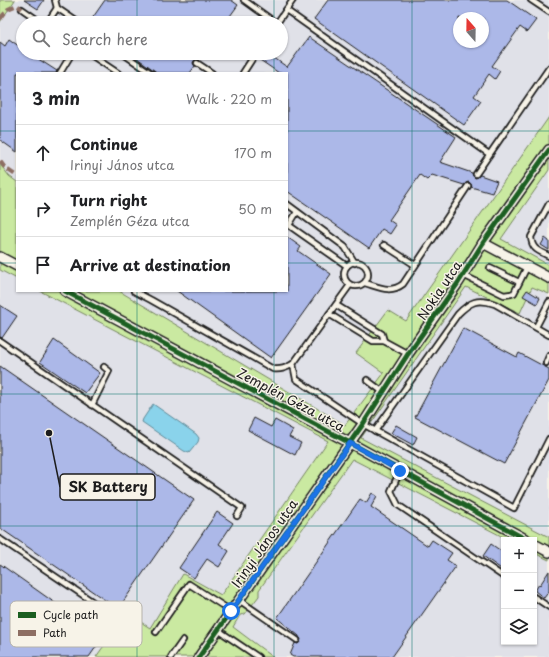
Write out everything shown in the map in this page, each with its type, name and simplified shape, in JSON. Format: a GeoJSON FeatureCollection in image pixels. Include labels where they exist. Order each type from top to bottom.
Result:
{"type":"FeatureCollection","features":[{"type":"Feature","properties":{"kind":"street","name":"Nokia utca"},"geometry":{"type":"LineString","coordinates":[[350,443],[483,243],[549,150]]}},
{"type":"Feature","properties":{"kind":"street"},"geometry":{"type":"LineString","coordinates":[[483,243],[549,278]]}},
{"type":"Feature","properties":{"kind":"street"},"geometry":{"type":"LineString","coordinates":[[0,257],[16,265]]}},
{"type":"Feature","properties":{"kind":"street","name":"Zemplén Géza utca"},"geometry":{"type":"LineString","coordinates":[[67,292],[350,443],[521,537]]}},
{"type":"Feature","properties":{"kind":"street","name":"Irinyi János utca"},"geometry":{"type":"LineString","coordinates":[[199,657],[350,443]]}},
{"type":"Feature","properties":{"kind":"street"},"geometry":{"type":"LineString","coordinates":[[537,546],[549,552]]}},
{"type":"Feature","properties":{"kind":"lane"},"geometry":{"type":"LineString","coordinates":[[55,0],[58,8],[69,16]]}},
{"type":"Feature","properties":{"kind":"lane"},"geometry":{"type":"LineString","coordinates":[[244,0],[266,16]]}},
{"type":"Feature","properties":{"kind":"lane"},"geometry":{"type":"LineString","coordinates":[[281,16],[294,0]]}},
{"type":"Feature","properties":{"kind":"lane"},"geometry":{"type":"LineString","coordinates":[[532,0],[549,12]]}},
{"type":"Feature","properties":{"kind":"lane"},"geometry":{"type":"LineString","coordinates":[[52,16],[58,8]]}},
{"type":"Feature","properties":{"kind":"lane"},"geometry":{"type":"LineString","coordinates":[[22,9],[32,16]]}},
{"type":"Feature","properties":{"kind":"lane"},"geometry":{"type":"LineString","coordinates":[[286,10],[489,154]]}},
{"type":"Feature","properties":{"kind":"lane"},"geometry":{"type":"LineString","coordinates":[[61,72],[68,60]]}},
{"type":"Feature","properties":{"kind":"lane"},"geometry":{"type":"LineString","coordinates":[[98,60],[116,72]]}},
{"type":"Feature","properties":{"kind":"lane"},"geometry":{"type":"LineString","coordinates":[[132,60],[150,72]]}},
{"type":"Feature","properties":{"kind":"lane"},"geometry":{"type":"LineString","coordinates":[[244,72],[251,60]]}},
{"type":"Feature","properties":{"kind":"lane"},"geometry":{"type":"LineString","coordinates":[[197,63],[210,72]]}},
{"type":"Feature","properties":{"kind":"lane"},"geometry":{"type":"LineString","coordinates":[[476,174],[549,68]]}},
{"type":"Feature","properties":{"kind":"lane"},"geometry":{"type":"LineString","coordinates":[[365,283],[368,277],[367,269],[362,264],[355,263],[347,266],[344,274],[350,285],[358,286],[365,283],[388,290],[403,284],[468,186]]}},
{"type":"Feature","properties":{"kind":"lane"},"geometry":{"type":"LineString","coordinates":[[549,204],[531,237],[532,244],[536,249],[549,256]]}},
{"type":"Feature","properties":{"kind":"lane"},"geometry":{"type":"LineString","coordinates":[[288,205],[345,247],[355,263]]}},
{"type":"Feature","properties":{"kind":"lane"},"geometry":{"type":"LineString","coordinates":[[297,212],[288,224],[347,266]]}},
{"type":"Feature","properties":{"kind":"lane"},"geometry":{"type":"LineString","coordinates":[[384,245],[415,265]]}},
{"type":"Feature","properties":{"kind":"lane"},"geometry":{"type":"LineString","coordinates":[[463,275],[504,295],[514,293],[528,267]]}},
{"type":"Feature","properties":{"kind":"lane"},"geometry":{"type":"LineString","coordinates":[[490,268],[519,282]]}},
{"type":"Feature","properties":{"kind":"lane"},"geometry":{"type":"LineString","coordinates":[[136,292],[273,369],[281,370],[293,364],[350,285]]}},
{"type":"Feature","properties":{"kind":"lane"},"geometry":{"type":"LineString","coordinates":[[375,431],[458,314],[467,305],[486,301],[495,304],[549,335]]}},
{"type":"Feature","properties":{"kind":"lane"},"geometry":{"type":"LineString","coordinates":[[536,327],[549,302]]}},
{"type":"Feature","properties":{"kind":"lane"},"geometry":{"type":"LineString","coordinates":[[336,305],[382,334],[384,341]]}},
{"type":"Feature","properties":{"kind":"lane"},"geometry":{"type":"LineString","coordinates":[[328,314],[373,341],[384,341],[408,354]]}},
{"type":"Feature","properties":{"kind":"lane"},"geometry":{"type":"LineString","coordinates":[[0,341],[242,508],[237,516]]}},
{"type":"Feature","properties":{"kind":"lane"},"geometry":{"type":"LineString","coordinates":[[546,363],[549,356]]}},
{"type":"Feature","properties":{"kind":"lane"},"geometry":{"type":"LineString","coordinates":[[293,364],[296,379],[363,424],[514,508],[549,439]]}},
{"type":"Feature","properties":{"kind":"lane"},"geometry":{"type":"LineString","coordinates":[[92,405],[109,371],[104,367]]}},
{"type":"Feature","properties":{"kind":"lane"},"geometry":{"type":"LineString","coordinates":[[367,380],[384,392]]}},
{"type":"Feature","properties":{"kind":"lane"},"geometry":{"type":"LineString","coordinates":[[400,471],[391,491],[398,505],[501,575]]}},
{"type":"Feature","properties":{"kind":"lane"},"geometry":{"type":"LineString","coordinates":[[0,539],[92,601]]}},
{"type":"Feature","properties":{"kind":"lane"},"geometry":{"type":"LineString","coordinates":[[156,632],[189,584],[231,611]]}},
{"type":"Feature","properties":{"kind":"lane"},"geometry":{"type":"LineString","coordinates":[[537,598],[548,604]]}},
{"type":"Feature","properties":{"kind":"lane"},"geometry":{"type":"LineString","coordinates":[[239,600],[297,640]]}},
{"type":"Feature","properties":{"kind":"lane"},"geometry":{"type":"LineString","coordinates":[[218,630],[258,657]]}},
{"type":"Feature","properties":{"kind":"lane"},"geometry":{"type":"LineString","coordinates":[[171,657],[183,640]]}},
{"type":"Feature","properties":{"kind":"shaded area"},"geometry":{"type":"Polygon","coordinates":[[[15,0],[549,0],[549,117],[406,322],[356,353],[384,372],[345,425],[121,292],[288,292],[288,72],[16,72],[16,181],[9,176],[0,164],[0,22],[15,0]]]}},
{"type":"Feature","properties":{"kind":"shaded area"},"geometry":{"type":"Polygon","coordinates":[[[549,170],[549,265],[501,239],[549,170]]]}},
{"type":"Feature","properties":{"kind":"shaded area"},"geometry":{"type":"Polygon","coordinates":[[[0,270],[16,278],[16,292],[42,292],[328,441],[221,595],[183,574],[150,629],[142,623],[142,601],[10,601],[10,647],[103,647],[96,657],[0,657],[0,270]]]}},
{"type":"Feature","properties":{"kind":"shaded area"},"geometry":{"type":"Polygon","coordinates":[[[466,286],[520,313],[532,286],[549,294],[545,304],[549,306],[549,537],[361,438],[466,286]]]}},
{"type":"Feature","properties":{"kind":"shaded area"},"geometry":{"type":"Polygon","coordinates":[[[352,459],[503,537],[501,537],[501,645],[537,645],[537,554],[549,560],[549,657],[273,657],[233,627],[240,615],[259,596],[259,591],[352,459]]]}},
{"type":"Feature","properties":{"kind":"green space"},"geometry":{"type":"Polygon","coordinates":[[[0,0],[15,0],[0,22],[0,0]]]}},
{"type":"Feature","properties":{"kind":"green space"},"geometry":{"type":"Polygon","coordinates":[[[549,117],[549,170],[501,239],[549,265],[549,294],[532,287],[520,313],[466,287],[361,438],[549,537],[549,560],[537,554],[537,537],[503,537],[352,459],[259,590],[259,596],[245,614],[240,615],[233,627],[273,657],[96,657],[103,647],[142,647],[142,623],[150,628],[183,574],[221,595],[328,441],[42,292],[121,292],[345,425],[384,373],[356,353],[388,310],[406,321],[549,117]]]}},
{"type":"Feature","properties":{"kind":"green space"},"geometry":{"type":"Polygon","coordinates":[[[0,164],[9,176],[16,181],[16,278],[0,270],[0,164]]]}},
{"type":"Feature","properties":{"kind":"water"},"geometry":{"type":"Polygon","coordinates":[[[153,404],[196,434],[199,438],[198,442],[189,453],[142,422],[153,404]]]}},
{"type":"Feature","properties":{"kind":"building"},"geometry":{"type":"Polygon","coordinates":[[[24,0],[44,0],[38,9],[24,0]]]}},
{"type":"Feature","properties":{"kind":"building"},"geometry":{"type":"Polygon","coordinates":[[[105,0],[231,0],[238,5],[230,16],[94,16],[105,0]]]}},
{"type":"Feature","properties":{"kind":"building"},"geometry":{"type":"Polygon","coordinates":[[[328,0],[507,0],[536,20],[527,32],[520,27],[492,66],[500,71],[495,79],[489,74],[474,96],[481,101],[464,125],[314,19],[328,0]]]}},
{"type":"Feature","properties":{"kind":"building"},"geometry":{"type":"Polygon","coordinates":[[[309,37],[456,137],[440,162],[472,173],[475,178],[480,175],[497,181],[492,193],[471,187],[469,182],[464,185],[432,175],[427,180],[420,175],[389,220],[396,225],[390,234],[382,229],[369,248],[288,192],[288,72],[278,72],[260,60],[277,60],[287,67],[309,37]]]}},
{"type":"Feature","properties":{"kind":"building"},"geometry":{"type":"Polygon","coordinates":[[[9,39],[16,44],[16,60],[40,60],[57,71],[16,72],[16,151],[0,140],[0,42],[5,46],[9,39]]]}},
{"type":"Feature","properties":{"kind":"building"},"geometry":{"type":"Polygon","coordinates":[[[140,60],[196,60],[193,63],[195,66],[191,72],[157,72],[140,60]]]}},
{"type":"Feature","properties":{"kind":"building"},"geometry":{"type":"Polygon","coordinates":[[[288,238],[301,247],[298,251],[331,274],[271,358],[178,292],[288,292],[288,238]]]}},
{"type":"Feature","properties":{"kind":"building"},"geometry":{"type":"Polygon","coordinates":[[[545,238],[549,241],[549,250],[541,245],[545,238]]]}},
{"type":"Feature","properties":{"kind":"building"},"geometry":{"type":"Polygon","coordinates":[[[527,290],[540,298],[537,304],[523,296],[527,290]]]}},
{"type":"Feature","properties":{"kind":"building"},"geometry":{"type":"Polygon","coordinates":[[[0,305],[17,316],[2,338],[0,337],[0,305]]]}},
{"type":"Feature","properties":{"kind":"building"},"geometry":{"type":"Polygon","coordinates":[[[463,328],[517,357],[519,353],[549,369],[549,380],[504,464],[415,417],[463,328]]]}},
{"type":"Feature","properties":{"kind":"building"},"geometry":{"type":"Polygon","coordinates":[[[54,340],[100,373],[85,393],[40,362],[54,340]]]}},
{"type":"Feature","properties":{"kind":"building"},"geometry":{"type":"Polygon","coordinates":[[[0,366],[194,500],[124,601],[106,601],[0,528],[0,366]]]}},
{"type":"Feature","properties":{"kind":"building"},"geometry":{"type":"Polygon","coordinates":[[[254,418],[271,427],[275,420],[293,430],[289,437],[301,443],[295,455],[248,430],[254,418]]]}},
{"type":"Feature","properties":{"kind":"building"},"geometry":{"type":"Polygon","coordinates":[[[396,425],[417,437],[413,445],[391,433],[396,425]]]}},
{"type":"Feature","properties":{"kind":"building"},"geometry":{"type":"Polygon","coordinates":[[[372,493],[377,496],[371,507],[428,546],[432,540],[452,553],[447,560],[456,566],[392,657],[293,657],[290,655],[295,643],[298,644],[301,639],[277,618],[360,499],[366,503],[372,493]]]}},
{"type":"Feature","properties":{"kind":"building"},"geometry":{"type":"Polygon","coordinates":[[[217,512],[233,523],[219,544],[229,551],[219,567],[207,559],[194,578],[179,568],[217,512]]]}},
{"type":"Feature","properties":{"kind":"building"},"geometry":{"type":"Polygon","coordinates":[[[491,544],[501,551],[501,569],[483,556],[491,544]]]}},
{"type":"Feature","properties":{"kind":"building"},"geometry":{"type":"Polygon","coordinates":[[[0,564],[52,601],[10,601],[10,647],[96,647],[89,657],[0,657],[0,564]]]}},
{"type":"Feature","properties":{"kind":"building"},"geometry":{"type":"Polygon","coordinates":[[[549,571],[549,591],[544,598],[537,593],[537,588],[539,584],[540,585],[549,571]]]}},
{"type":"Feature","properties":{"kind":"marked path"},"geometry":{"type":"LineString","coordinates":[[0,19],[8,9],[17,5],[22,9]]}},
{"type":"Feature","properties":{"kind":"marked path"},"geometry":{"type":"LineString","coordinates":[[0,161],[5,168],[16,175]]}},
{"type":"Feature","properties":{"kind":"cycle path"},"geometry":{"type":"LineString","coordinates":[[199,657],[363,424],[408,354],[458,283],[483,243],[549,150]]}},
{"type":"Feature","properties":{"kind":"cycle path"},"geometry":{"type":"LineString","coordinates":[[67,292],[350,443],[522,537]]}},
{"type":"Feature","properties":{"kind":"place","name":"SK Battery"},"geometry":{"type":"Point","coordinates":[49,433]}},
{"type":"Feature","properties":{"kind":"route"},"geometry":{"type":"LineString","coordinates":[[231,611],[350,443],[400,471]]}}]}
